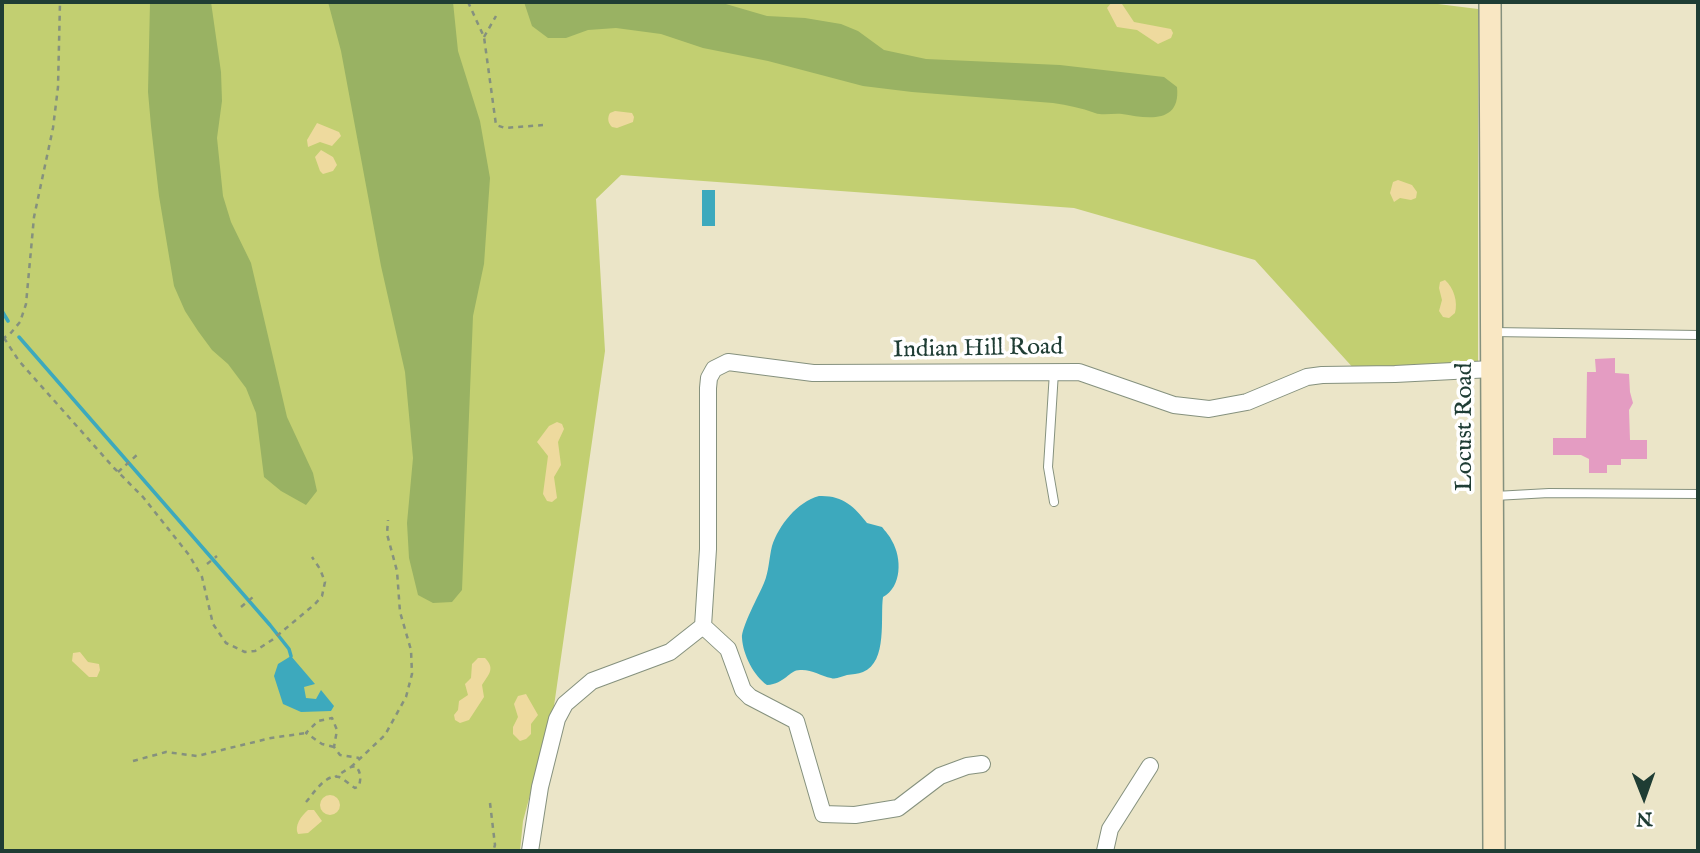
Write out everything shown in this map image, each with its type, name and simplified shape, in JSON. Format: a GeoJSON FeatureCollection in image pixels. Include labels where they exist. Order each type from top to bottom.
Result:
{"type":"FeatureCollection","features":[{"type":"Feature","properties":{"kind":"street","name":"Locust Road"},"geometry":{"type":"LineString","coordinates":[[1490,2],[1494,851]]}},
{"type":"Feature","properties":{"kind":"street","name":"Indian Hill Road"},"geometry":{"type":"LineString","coordinates":[[704,626],[708,549],[708,388],[714,369],[728,362],[824,373],[1089,374],[1174,405],[1209,409],[1247,402],[1307,377],[1492,369]]}},
{"type":"Feature","properties":{"kind":"street"},"geometry":{"type":"LineString","coordinates":[[530,851],[540,787],[557,719],[565,704],[592,681],[670,652],[704,626],[728,649],[743,690],[750,697],[796,721],[823,814],[855,815],[898,808],[940,776],[967,766],[982,764]]}},
{"type":"Feature","properties":{"kind":"street"},"geometry":{"type":"LineString","coordinates":[[1105,851],[1110,829],[1150,766]]}},
{"type":"Feature","properties":{"kind":"lane"},"geometry":{"type":"LineString","coordinates":[[1492,332],[1698,335]]}},
{"type":"Feature","properties":{"kind":"lane"},"geometry":{"type":"LineString","coordinates":[[1054,372],[1048,467],[1054,502]]}},
{"type":"Feature","properties":{"kind":"lane"},"geometry":{"type":"LineString","coordinates":[[1493,496],[1549,493],[1698,494]]}},
{"type":"Feature","properties":{"kind":"path"},"geometry":{"type":"LineString","coordinates":[[60,2],[58,87],[53,128],[34,217],[26,304],[20,321],[3,339],[19,361],[143,497],[198,569],[206,589],[213,624],[226,643],[245,652],[255,650],[272,640],[323,596],[324,582],[312,557]]}},
{"type":"Feature","properties":{"kind":"path"},"geometry":{"type":"LineString","coordinates":[[467,2],[484,37],[496,125],[505,128],[543,125]]}},
{"type":"Feature","properties":{"kind":"path"},"geometry":{"type":"LineString","coordinates":[[484,37],[496,16]]}},
{"type":"Feature","properties":{"kind":"path"},"geometry":{"type":"LineString","coordinates":[[118,472],[137,456]]}},
{"type":"Feature","properties":{"kind":"path"},"geometry":{"type":"LineString","coordinates":[[306,802],[320,785],[351,766],[385,735],[407,697],[412,674],[411,650],[400,612],[397,571],[387,534],[388,520]]}},
{"type":"Feature","properties":{"kind":"path"},"geometry":{"type":"LineString","coordinates":[[207,564],[217,556]]}},
{"type":"Feature","properties":{"kind":"path"},"geometry":{"type":"LineString","coordinates":[[241,607],[253,597]]}},
{"type":"Feature","properties":{"kind":"path"},"geometry":{"type":"LineString","coordinates":[[133,761],[166,752],[197,756],[271,738],[306,733],[318,721],[332,718],[337,730],[334,747]]}},
{"type":"Feature","properties":{"kind":"path"},"geometry":{"type":"LineString","coordinates":[[306,733],[322,744],[334,747],[340,755],[359,758]]}},
{"type":"Feature","properties":{"kind":"path"},"geometry":{"type":"LineString","coordinates":[[335,777],[355,788],[359,786],[360,772],[356,766],[351,766]]}},
{"type":"Feature","properties":{"kind":"path"},"geometry":{"type":"LineString","coordinates":[[490,803],[495,845],[493,851]]}},
{"type":"Feature","properties":{"kind":"green space"},"geometry":{"type":"Polygon","coordinates":[[[2,2],[1422,2],[1478,9],[1478,364],[1356,371],[1255,260],[1074,208],[621,175],[596,199],[605,351],[554,706],[523,821],[520,851],[2,851],[2,2]]]}},
{"type":"Feature","properties":{"kind":"green space"},"geometry":{"type":"Polygon","coordinates":[[[150,2],[211,2],[221,72],[222,101],[217,138],[223,196],[231,222],[251,263],[287,417],[313,473],[317,491],[306,505],[281,491],[264,477],[256,413],[246,388],[198,331],[174,286],[159,196],[148,92],[150,2]]]}},
{"type":"Feature","properties":{"kind":"green space"},"geometry":{"type":"Polygon","coordinates":[[[328,2],[453,2],[458,51],[480,121],[490,178],[484,264],[473,316],[462,590],[452,602],[433,603],[418,595],[409,558],[407,523],[413,458],[405,372],[381,266],[341,51],[328,2]]]}},
{"type":"Feature","properties":{"kind":"green space"},"geometry":{"type":"Polygon","coordinates":[[[524,2],[719,2],[767,16],[841,24],[858,31],[884,50],[926,59],[1060,65],[1164,77],[1177,87],[1177,99],[1168,113],[1141,117],[1098,114],[1053,103],[863,86],[768,61],[703,48],[661,34],[616,28],[588,30],[566,38],[548,38],[532,26],[524,2]]]}},
{"type":"Feature","properties":{"kind":"sand"},"geometry":{"type":"Polygon","coordinates":[[[1112,2],[1122,4],[1134,22],[1171,29],[1171,38],[1158,44],[1137,30],[1117,27],[1107,8],[1112,2]]]}},
{"type":"Feature","properties":{"kind":"sand"},"geometry":{"type":"Polygon","coordinates":[[[615,111],[632,113],[633,122],[617,128],[612,127],[608,117],[615,111]]]}},
{"type":"Feature","properties":{"kind":"sand"},"geometry":{"type":"Polygon","coordinates":[[[317,123],[339,132],[341,136],[332,146],[320,142],[308,147],[307,140],[317,123]]]}},
{"type":"Feature","properties":{"kind":"sand"},"geometry":{"type":"Polygon","coordinates":[[[321,150],[333,157],[337,165],[333,171],[323,174],[320,171],[315,157],[321,150]]]}},
{"type":"Feature","properties":{"kind":"sand"},"geometry":{"type":"Polygon","coordinates":[[[1398,180],[1412,185],[1417,192],[1416,198],[1400,198],[1394,202],[1390,193],[1393,182],[1398,180]]]}},
{"type":"Feature","properties":{"kind":"sand"},"geometry":{"type":"Polygon","coordinates":[[[1445,280],[1456,300],[1455,313],[1449,318],[1443,317],[1439,311],[1442,300],[1440,282],[1445,280]]]}},
{"type":"Feature","properties":{"kind":"sand"},"geometry":{"type":"Polygon","coordinates":[[[557,422],[562,424],[564,429],[558,442],[561,465],[554,477],[557,498],[552,502],[547,501],[543,494],[548,456],[537,442],[549,426],[557,422]]]}},
{"type":"Feature","properties":{"kind":"sand"},"geometry":{"type":"Polygon","coordinates":[[[80,652],[88,662],[99,664],[97,677],[89,677],[72,661],[73,653],[80,652]]]}},
{"type":"Feature","properties":{"kind":"sand"},"geometry":{"type":"Polygon","coordinates":[[[478,658],[485,658],[490,665],[490,672],[482,685],[484,697],[469,720],[460,723],[455,720],[454,715],[459,701],[468,695],[465,684],[471,678],[472,664],[478,658]]]}},
{"type":"Feature","properties":{"kind":"sand"},"geometry":{"type":"Polygon","coordinates":[[[526,694],[538,715],[531,724],[531,734],[520,741],[513,734],[518,717],[514,704],[518,696],[526,694]]]}},
{"type":"Feature","properties":{"kind":"sand"},"geometry":{"type":"Polygon","coordinates":[[[326,795],[334,795],[340,805],[334,815],[326,815],[320,809],[320,801],[326,795]]]}},
{"type":"Feature","properties":{"kind":"sand"},"geometry":{"type":"Polygon","coordinates":[[[308,810],[314,810],[322,821],[308,833],[298,834],[299,821],[308,810]]]}},
{"type":"Feature","properties":{"kind":"water"},"geometry":{"type":"Polygon","coordinates":[[[702,190],[715,190],[715,226],[702,226],[702,190]]]}},
{"type":"Feature","properties":{"kind":"water"},"geometry":{"type":"Polygon","coordinates":[[[819,496],[834,497],[847,503],[867,523],[882,527],[895,548],[899,564],[897,579],[883,597],[880,649],[871,667],[861,673],[833,678],[800,670],[767,685],[750,664],[744,651],[742,633],[766,578],[772,546],[779,530],[803,503],[819,496]]]}},
{"type":"Feature","properties":{"kind":"water"},"geometry":{"type":"Polygon","coordinates":[[[291,656],[315,684],[304,687],[306,698],[316,699],[321,690],[334,706],[331,711],[301,712],[283,704],[274,676],[278,664],[291,656]]]}},
{"type":"Feature","properties":{"kind":"building"},"geometry":{"type":"Polygon","coordinates":[[[1615,358],[1615,373],[1629,374],[1633,403],[1629,410],[1630,440],[1647,440],[1647,459],[1621,459],[1621,465],[1607,465],[1607,473],[1589,473],[1589,459],[1581,455],[1553,455],[1553,438],[1586,438],[1587,372],[1596,372],[1595,359],[1615,358]]]}},
{"type":"Feature","properties":{"kind":"waterway"},"geometry":{"type":"LineString","coordinates":[[2,311],[8,321]]}},
{"type":"Feature","properties":{"kind":"waterway"},"geometry":{"type":"LineString","coordinates":[[19,337],[270,625],[289,649],[291,656]]}}]}
